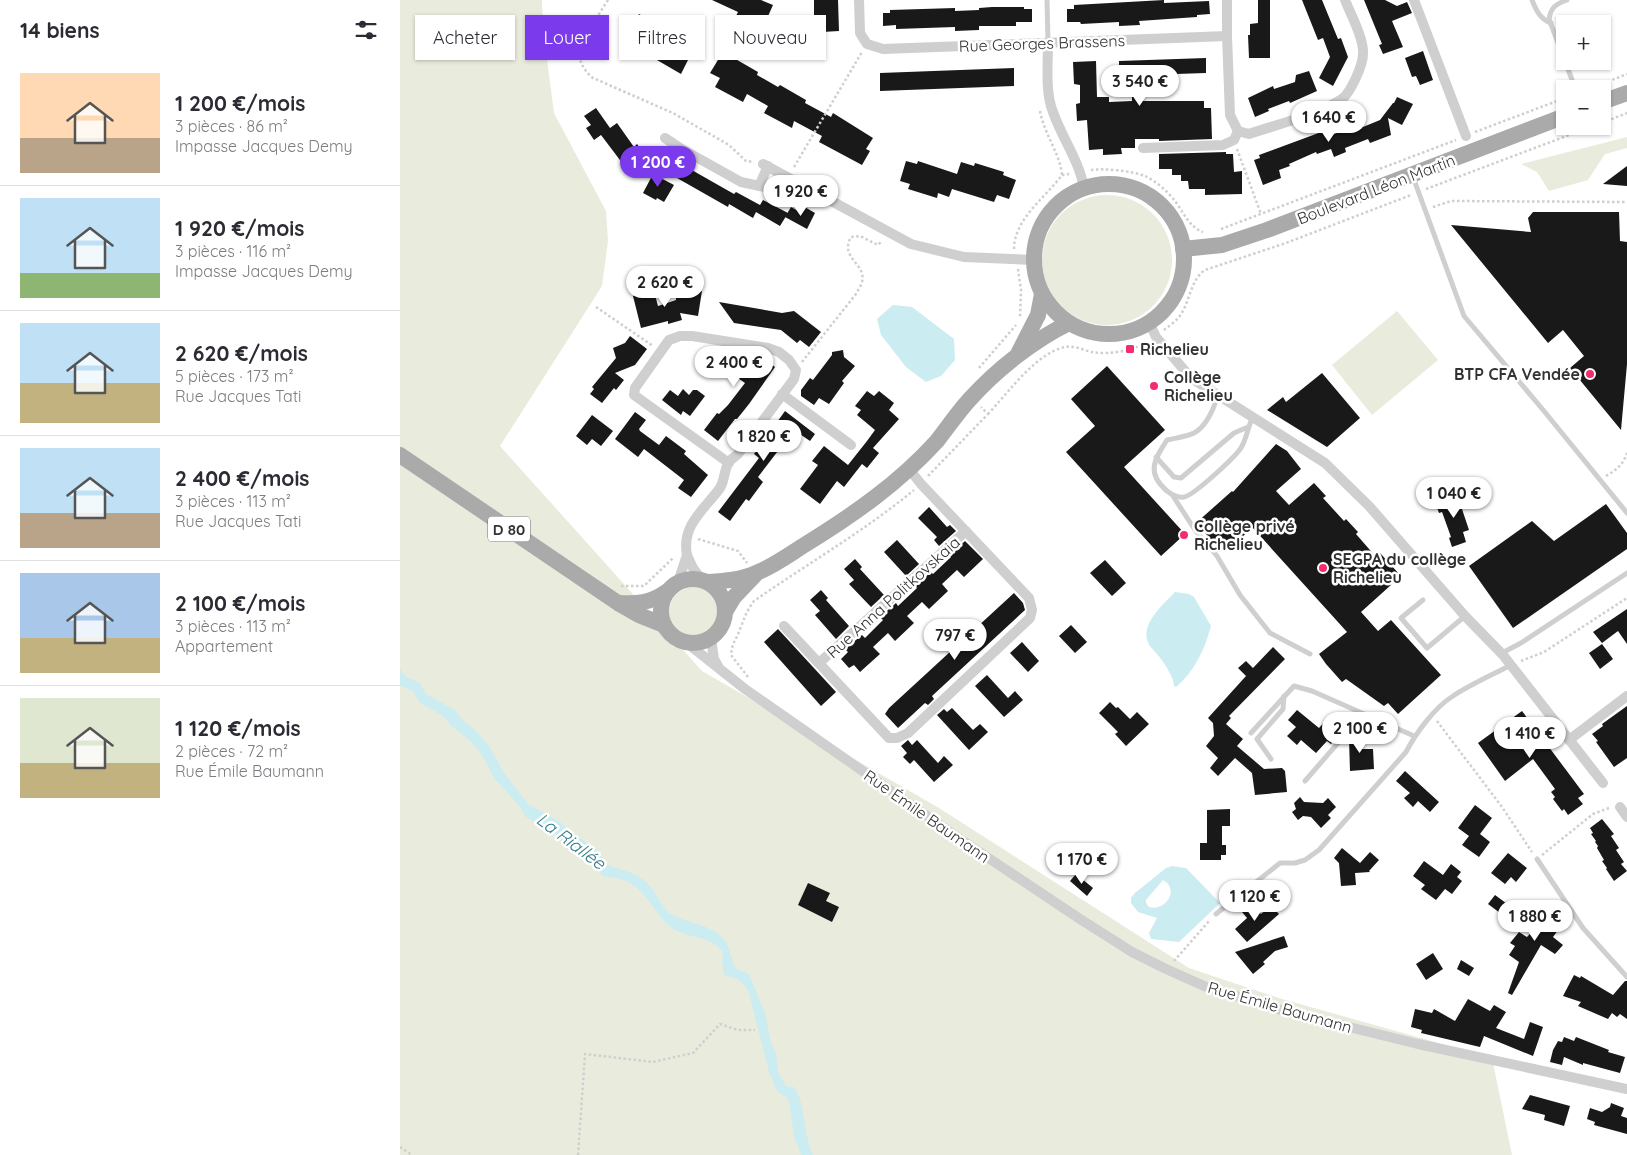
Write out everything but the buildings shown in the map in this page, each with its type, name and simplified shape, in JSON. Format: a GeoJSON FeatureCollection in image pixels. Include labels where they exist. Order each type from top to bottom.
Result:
{"type":"FeatureCollection","features":[{"type":"Feature","properties":{"kind":"main road"},"geometry":{"type":"LineString","coordinates":[[1611,99],[1627,93]]}},
{"type":"Feature","properties":{"kind":"main road","name":"Boulevard Léon Martin"},"geometry":{"type":"LineString","coordinates":[[1183,249],[1222,245],[1267,230],[1556,118]]}},
{"type":"Feature","properties":{"kind":"main road"},"geometry":{"type":"LineString","coordinates":[[1082,180],[1128,186],[1148,195],[1165,209],[1169,215],[1177,228],[1183,249],[1183,270],[1177,291],[1153,330],[1130,331],[1110,335],[1088,332],[1069,323],[1054,310],[1042,294],[1036,277],[1026,259],[1047,216],[1082,180]]}},
{"type":"Feature","properties":{"kind":"main road"},"geometry":{"type":"LineString","coordinates":[[937,440],[959,423],[983,409],[1017,355],[1038,315],[1042,294]]}},
{"type":"Feature","properties":{"kind":"main road"},"geometry":{"type":"LineString","coordinates":[[618,603],[637,604],[656,600],[672,587],[693,578],[704,581],[732,580],[756,574],[848,518],[909,469],[937,440],[971,397],[1017,355],[1052,331],[1069,323]]}},
{"type":"Feature","properties":{"kind":"main road","name":"D 80"},"geometry":{"type":"LineString","coordinates":[[400,455],[618,603],[639,615],[664,625]]}},
{"type":"Feature","properties":{"kind":"main road"},"geometry":{"type":"LineString","coordinates":[[725,612],[734,597],[756,574]]}},
{"type":"Feature","properties":{"kind":"main road"},"geometry":{"type":"LineString","coordinates":[[672,587],[660,608],[664,625],[678,639],[687,643],[695,643],[711,638],[718,631],[723,622],[725,612],[720,594],[704,581]]}},
{"type":"Feature","properties":{"kind":"street"},"geometry":{"type":"LineString","coordinates":[[859,0],[860,33],[867,44]]}},
{"type":"Feature","properties":{"kind":"street"},"geometry":{"type":"LineString","coordinates":[[1227,0],[1230,115],[1236,136]]}},
{"type":"Feature","properties":{"kind":"street"},"geometry":{"type":"LineString","coordinates":[[1143,148],[1223,145],[1236,136],[1249,134],[1324,108],[1344,98],[1361,67],[1364,53],[1345,0]]}},
{"type":"Feature","properties":{"kind":"street"},"geometry":{"type":"LineString","coordinates":[[1414,0],[1466,136]]}},
{"type":"Feature","properties":{"kind":"street","name":"Rue Georges Brassens"},"geometry":{"type":"LineString","coordinates":[[867,44],[883,49],[1227,36]]}},
{"type":"Feature","properties":{"kind":"street"},"geometry":{"type":"LineString","coordinates":[[1048,42],[1049,99],[1052,112],[1082,180]]}},
{"type":"Feature","properties":{"kind":"street"},"geometry":{"type":"LineString","coordinates":[[665,138],[740,182],[765,187],[788,199]]}},
{"type":"Feature","properties":{"kind":"street"},"geometry":{"type":"LineString","coordinates":[[759,186],[766,165],[911,244],[964,257],[1026,259]]}},
{"type":"Feature","properties":{"kind":"street"},"geometry":{"type":"LineString","coordinates":[[1153,330],[1191,378],[1325,463],[1369,506],[1466,616],[1502,653],[1603,783]]}},
{"type":"Feature","properties":{"kind":"street"},"geometry":{"type":"LineString","coordinates":[[704,581],[693,568],[688,555],[686,540],[696,516],[721,486],[728,463],[738,454],[796,374],[789,360],[768,348],[692,336],[680,336],[669,340],[635,388],[634,395],[728,463]]}},
{"type":"Feature","properties":{"kind":"street"},"geometry":{"type":"LineString","coordinates":[[782,394],[851,445]]}},
{"type":"Feature","properties":{"kind":"street","name":"Rue Anna Politkovskaia"},"geometry":{"type":"LineString","coordinates":[[784,626],[889,738],[897,738],[908,733],[1030,618],[1032,610],[1029,598],[909,469]]}},
{"type":"Feature","properties":{"kind":"street","name":"Rue Anna Politkovskaia"},"geometry":{"type":"LineString","coordinates":[[819,663],[966,531]]}},
{"type":"Feature","properties":{"kind":"street"},"geometry":{"type":"LineString","coordinates":[[672,587],[688,555]]}},
{"type":"Feature","properties":{"kind":"street"},"geometry":{"type":"LineString","coordinates":[[711,638],[714,659],[721,671]]}},
{"type":"Feature","properties":{"kind":"street","name":"Rue Émile Baumann"},"geometry":{"type":"LineString","coordinates":[[687,643],[745,689],[963,841],[1132,952],[1166,969],[1204,986],[1284,1012],[1418,1044],[1627,1089]]}},
{"type":"Feature","properties":{"kind":"street"},"geometry":{"type":"LineString","coordinates":[[1568,740],[1627,696]]}},
{"type":"Feature","properties":{"kind":"street"},"geometry":{"type":"LineString","coordinates":[[1618,805],[1627,817]]}},
{"type":"Feature","properties":{"kind":"lane"},"geometry":{"type":"LineString","coordinates":[[1047,0],[1048,42]]}},
{"type":"Feature","properties":{"kind":"lane"},"geometry":{"type":"LineString","coordinates":[[1532,0],[1536,12],[1551,23]]}},
{"type":"Feature","properties":{"kind":"lane"},"geometry":{"type":"LineString","coordinates":[[1567,0],[1556,4],[1550,10],[1549,19],[1572,80]]}},
{"type":"Feature","properties":{"kind":"lane"},"geometry":{"type":"LineString","coordinates":[[1412,175],[1464,316],[1627,513]]}},
{"type":"Feature","properties":{"kind":"lane"},"geometry":{"type":"LineString","coordinates":[[1218,395],[1213,410],[1198,430],[1192,434],[1167,440],[1156,457],[1153,472],[1161,486],[1173,496],[1195,530],[1217,556],[1240,595],[1270,633],[1310,654]]}},
{"type":"Feature","properties":{"kind":"lane"},"geometry":{"type":"LineString","coordinates":[[1173,496],[1185,497],[1194,492],[1242,447],[1253,416]]}},
{"type":"Feature","properties":{"kind":"lane"},"geometry":{"type":"LineString","coordinates":[[1156,457],[1174,477],[1181,478],[1234,433],[1248,427]]}},
{"type":"Feature","properties":{"kind":"lane"},"geometry":{"type":"LineString","coordinates":[[1502,653],[1521,643],[1627,574]]}},
{"type":"Feature","properties":{"kind":"lane"},"geometry":{"type":"LineString","coordinates":[[1423,600],[1401,618],[1426,648],[1466,616]]}},
{"type":"Feature","properties":{"kind":"lane"},"geometry":{"type":"LineString","coordinates":[[1216,914],[1280,863],[1295,863],[1305,860],[1319,850],[1406,752],[1414,736],[1451,697],[1512,665]]}},
{"type":"Feature","properties":{"kind":"lane"},"geometry":{"type":"LineString","coordinates":[[1251,733],[1294,686],[1312,691],[1414,736]]}},
{"type":"Feature","properties":{"kind":"lane"},"geometry":{"type":"LineString","coordinates":[[1271,760],[1257,739],[1283,708],[1284,695]]}},
{"type":"Feature","properties":{"kind":"lane"},"geometry":{"type":"LineString","coordinates":[[1305,780],[1363,714]]}},
{"type":"Feature","properties":{"kind":"lane"},"geometry":{"type":"LineString","coordinates":[[1537,859],[1583,928],[1627,977]]}},
{"type":"Feature","properties":{"kind":"path"},"geometry":{"type":"LineString","coordinates":[[608,0],[578,44],[580,63],[585,71],[593,78],[684,119],[729,145],[746,161],[766,165]]}},
{"type":"Feature","properties":{"kind":"path"},"geometry":{"type":"LineString","coordinates":[[788,177],[867,44]]}},
{"type":"Feature","properties":{"kind":"path"},"geometry":{"type":"LineString","coordinates":[[1611,80],[1627,74]]}},
{"type":"Feature","properties":{"kind":"path"},"geometry":{"type":"LineString","coordinates":[[1218,230],[1556,101]]}},
{"type":"Feature","properties":{"kind":"path"},"geometry":{"type":"LineString","coordinates":[[1611,119],[1627,113]]}},
{"type":"Feature","properties":{"kind":"path"},"geometry":{"type":"LineString","coordinates":[[745,689],[750,680],[746,672],[731,656],[732,644],[740,631],[747,610],[754,601],[886,513],[921,484],[983,409],[1048,353],[1066,346],[1094,352],[1112,352],[1137,348],[1153,330],[1179,317],[1190,296],[1198,274],[1205,270],[1286,243],[1569,135]]}},
{"type":"Feature","properties":{"kind":"path"},"geometry":{"type":"LineString","coordinates":[[1236,136],[1267,230]]}},
{"type":"Feature","properties":{"kind":"path"},"geometry":{"type":"LineString","coordinates":[[978,368],[1019,321],[1021,299],[1018,273],[1026,259],[1014,248],[1018,234],[1029,212],[1062,175],[1082,180],[1095,170],[1105,170],[1145,176],[1174,200],[1195,229],[1204,233],[1211,231]]}},
{"type":"Feature","properties":{"kind":"path"},"geometry":{"type":"LineString","coordinates":[[1425,210],[1451,201],[1627,202]]}},
{"type":"Feature","properties":{"kind":"path"},"geometry":{"type":"LineString","coordinates":[[794,367],[802,362],[822,338],[856,294],[862,283],[862,272],[849,252],[848,244],[852,237],[860,236],[878,245],[888,231]]}},
{"type":"Feature","properties":{"kind":"path"},"geometry":{"type":"LineString","coordinates":[[596,306],[660,351]]}},
{"type":"Feature","properties":{"kind":"path"},"geometry":{"type":"LineString","coordinates":[[1601,480],[1620,467],[1625,461],[1627,453]]}},
{"type":"Feature","properties":{"kind":"path"},"geometry":{"type":"LineString","coordinates":[[614,583],[623,587],[644,586],[673,558],[678,544],[686,540],[729,546],[738,551],[756,574]]}},
{"type":"Feature","properties":{"kind":"path"},"geometry":{"type":"LineString","coordinates":[[1512,665],[1544,652],[1627,598]]}},
{"type":"Feature","properties":{"kind":"path"},"geometry":{"type":"LineString","coordinates":[[1432,716],[1442,726],[1502,807],[1537,859],[1593,814],[1618,805]]}},
{"type":"Feature","properties":{"kind":"path"},"geometry":{"type":"LineString","coordinates":[[1166,969],[1216,914]]}},
{"type":"Feature","properties":{"kind":"path"},"geometry":{"type":"LineString","coordinates":[[578,1155],[585,1054],[654,1062],[694,1054],[720,1024],[738,1030],[755,1030]]}},
{"type":"Feature","properties":{"kind":"path"},"geometry":{"type":"LineString","coordinates":[[400,1147],[412,1155]]}},
{"type":"Feature","properties":{"kind":"shaded area"},"geometry":{"type":"Polygon","coordinates":[[[400,0],[542,0],[543,15],[525,15],[525,60],[547,60],[554,113],[606,211],[608,241],[602,286],[500,446],[702,671],[939,808],[1189,968],[1282,999],[1492,1058],[1512,1155],[400,1155],[400,0]]]}},
{"type":"Feature","properties":{"kind":"shaded area"},"geometry":{"type":"Polygon","coordinates":[[[1627,137],[1627,148],[1605,154],[1588,180],[1549,191],[1537,172],[1521,164],[1627,137]]]}},
{"type":"Feature","properties":{"kind":"shaded area"},"geometry":{"type":"Polygon","coordinates":[[[1107,195],[1120,196],[1132,200],[1153,214],[1167,235],[1171,247],[1171,273],[1167,285],[1153,306],[1132,320],[1120,324],[1107,325],[1094,324],[1082,320],[1061,306],[1047,285],[1043,273],[1042,260],[1043,247],[1047,235],[1061,214],[1082,200],[1094,196],[1107,195]]]}},
{"type":"Feature","properties":{"kind":"shaded area"},"geometry":{"type":"Polygon","coordinates":[[[1397,311],[1438,360],[1372,415],[1332,365],[1397,311]]]}},
{"type":"Feature","properties":{"kind":"shaded area"},"geometry":{"type":"Polygon","coordinates":[[[694,587],[712,594],[719,612],[712,630],[694,637],[676,630],[669,612],[676,594],[694,587]]]}},
{"type":"Feature","properties":{"kind":"water"},"geometry":{"type":"Polygon","coordinates":[[[893,305],[912,307],[954,339],[955,360],[941,376],[926,382],[906,367],[881,335],[877,319],[893,305]]]}},
{"type":"Feature","properties":{"kind":"water"},"geometry":{"type":"Polygon","coordinates":[[[1175,592],[1189,594],[1194,597],[1211,626],[1198,660],[1176,687],[1165,665],[1150,646],[1147,638],[1147,631],[1153,616],[1175,592]]]}},
{"type":"Feature","properties":{"kind":"water","name":"La Riallée"},"geometry":{"type":"Polygon","coordinates":[[[400,669],[405,676],[420,683],[426,694],[455,710],[478,733],[489,746],[504,773],[529,805],[559,821],[573,834],[600,853],[605,864],[632,873],[642,879],[650,886],[670,913],[676,917],[704,926],[722,937],[728,946],[736,968],[749,974],[765,1013],[771,1043],[776,1053],[778,1072],[786,1086],[794,1087],[801,1102],[813,1155],[801,1155],[794,1136],[789,1102],[776,1089],[769,1072],[748,990],[738,979],[724,975],[723,952],[708,940],[677,931],[664,920],[636,887],[622,879],[602,876],[593,860],[562,841],[554,832],[526,817],[520,807],[494,778],[482,755],[472,742],[451,726],[443,716],[419,702],[413,691],[400,686],[400,669]]]}},
{"type":"Feature","properties":{"kind":"water"},"geometry":{"type":"Polygon","coordinates":[[[1172,866],[1186,868],[1220,903],[1179,942],[1151,939],[1149,933],[1157,918],[1138,912],[1131,903],[1131,898],[1135,893],[1166,868],[1172,866]],[[1163,880],[1146,900],[1149,907],[1161,906],[1169,899],[1171,894],[1168,884],[1163,880]]]}},
{"type":"Feature","properties":{"kind":"place","name":"Richelieu"},"geometry":{"type":"Point","coordinates":[1130,349]}},
{"type":"Feature","properties":{"kind":"place","name":"BTP CFA Vendée"},"geometry":{"type":"Point","coordinates":[1590,374]}},
{"type":"Feature","properties":{"kind":"place","name":"Collège Richelieu"},"geometry":{"type":"Point","coordinates":[1154,386]}},
{"type":"Feature","properties":{"kind":"place","name":"Collège privé Richelieu"},"geometry":{"type":"Point","coordinates":[1184,535]}},
{"type":"Feature","properties":{"kind":"place","name":"SEGPA du collège Richelieu"},"geometry":{"type":"Point","coordinates":[1323,568]}}]}
